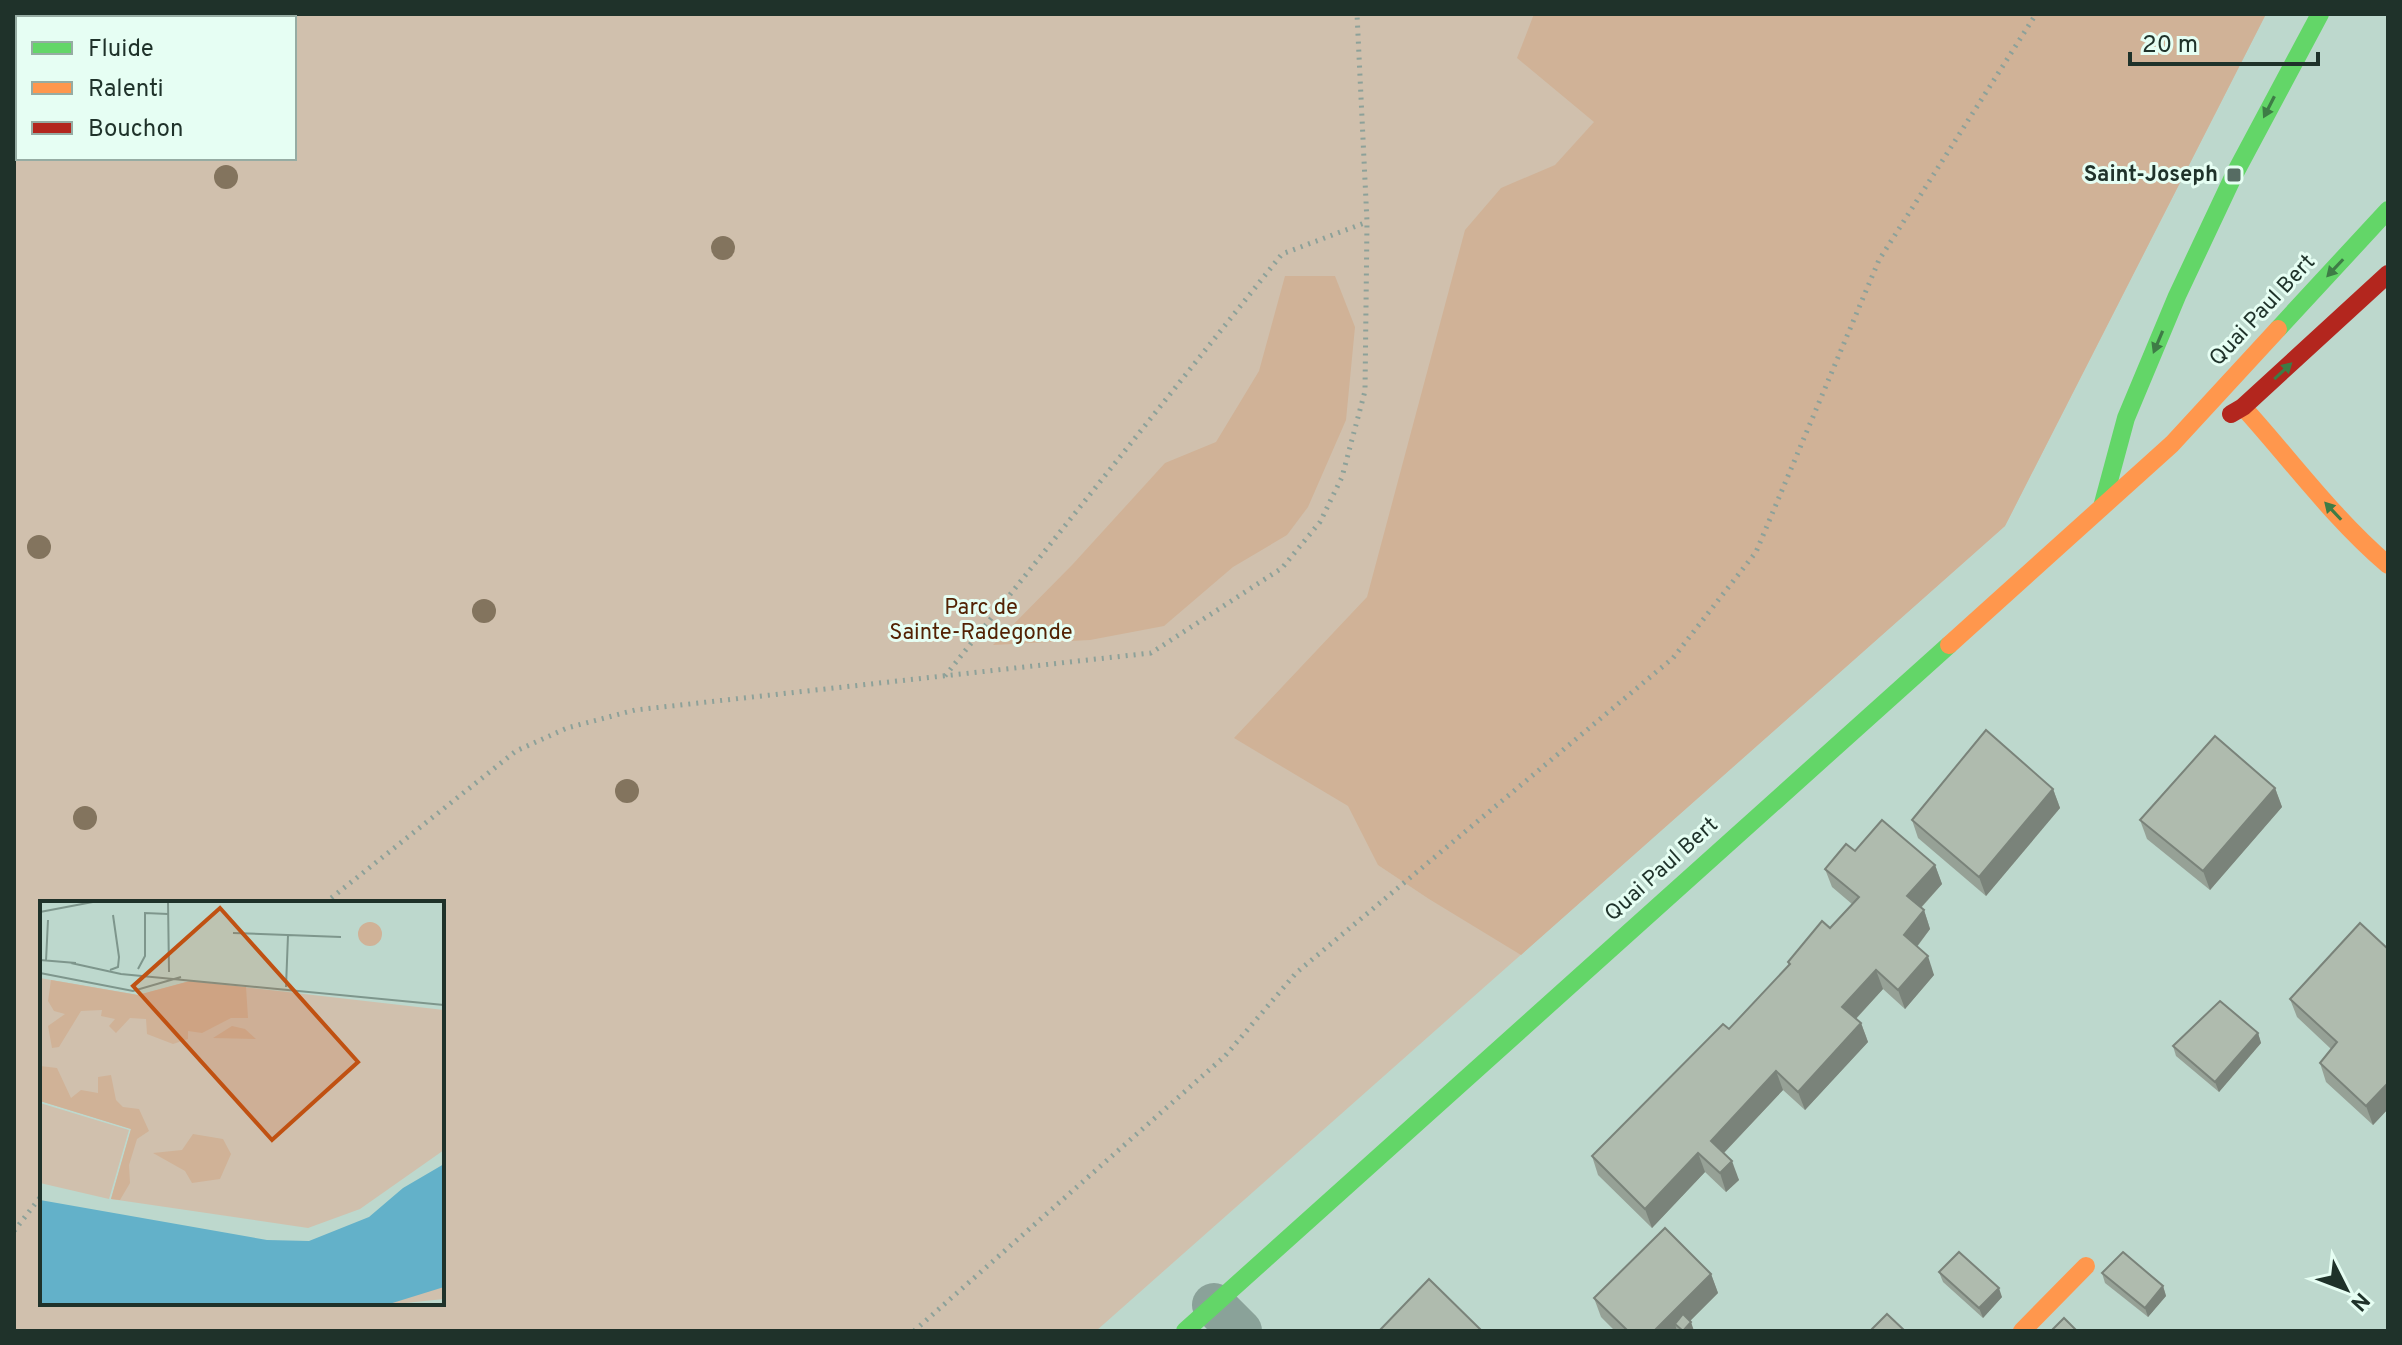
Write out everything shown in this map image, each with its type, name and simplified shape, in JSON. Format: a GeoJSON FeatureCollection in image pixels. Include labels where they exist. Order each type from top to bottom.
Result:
{"type":"FeatureCollection","features":[{"type":"Feature","properties":{"kind":"main road"},"geometry":{"type":"LineString","coordinates":[[2102,507],[2126,418],[2177,296],[2240,163],[2320,14]]}},
{"type":"Feature","properties":{"kind":"main road","name":"Quai Paul Bert"},"geometry":{"type":"LineString","coordinates":[[1213,1322],[2172,444],[2388,210]]}},
{"type":"Feature","properties":{"kind":"main road","name":"Quai Paul Bert"},"geometry":{"type":"LineString","coordinates":[[2172,444],[2243,407],[2388,274]]}},
{"type":"Feature","properties":{"kind":"main road"},"geometry":{"type":"LineString","coordinates":[[2243,407],[2276,441],[2325,503],[2374,555],[2388,565]]}},
{"type":"Feature","properties":{"kind":"main road"},"geometry":{"type":"LineString","coordinates":[[2022,1331],[2086,1266]]}},
{"type":"Feature","properties":{"kind":"path"},"geometry":{"type":"LineString","coordinates":[[328,901],[516,751],[567,728],[635,710],[1151,653],[1282,568],[1320,522],[1342,477],[1365,391],[1367,222],[1357,14]]}},
{"type":"Feature","properties":{"kind":"path"},"geometry":{"type":"LineString","coordinates":[[914,1331],[1225,1056],[1296,973],[1673,658],[1756,552],[1879,260],[2036,14]]}},
{"type":"Feature","properties":{"kind":"path"},"geometry":{"type":"LineString","coordinates":[[945,677],[1282,254],[1367,222]]}},
{"type":"Feature","properties":{"kind":"path"},"geometry":{"type":"LineString","coordinates":[[14,1231],[40,1198]]}},
{"type":"Feature","properties":{"kind":"green space","name":"Parc de Sainte-Radegonde"},"geometry":{"type":"Polygon","coordinates":[[[14,14],[2266,14],[2005,526],[1096,1331],[14,1331],[14,14]]]}},
{"type":"Feature","properties":{"kind":"shaded area"},"geometry":{"type":"Polygon","coordinates":[[[1534,14],[2266,14],[2005,526],[1521,955],[1378,865],[1348,806],[1234,738],[1367,597],[1465,230],[1501,188],[1555,165],[1594,122],[1517,58],[1534,14]]]}},
{"type":"Feature","properties":{"kind":"shaded area"},"geometry":{"type":"Polygon","coordinates":[[[1285,276],[1335,276],[1355,327],[1346,420],[1308,507],[1287,535],[1233,567],[1164,626],[1090,640],[993,645],[1073,564],[1165,463],[1216,442],[1259,371],[1285,276]]]}},
{"type":"Feature","properties":{"kind":"building"},"geometry":{"type":"Polygon","coordinates":[[[1986,730],[2053,789],[1979,877],[1912,820],[1986,730]]]}},
{"type":"Feature","properties":{"kind":"building"},"geometry":{"type":"Polygon","coordinates":[[[2215,736],[2275,788],[2203,871],[2140,820],[2215,736]]]}},
{"type":"Feature","properties":{"kind":"building"},"geometry":{"type":"Polygon","coordinates":[[[1882,820],[1935,865],[1907,896],[1924,910],[1904,935],[1928,956],[1898,990],[1876,970],[1842,1007],[1861,1023],[1798,1092],[1776,1071],[1711,1141],[1732,1161],[1720,1173],[1698,1153],[1645,1209],[1592,1156],[1723,1024],[1729,1029],[1790,964],[1788,962],[1822,921],[1830,928],[1859,897],[1825,869],[1846,844],[1855,851],[1882,820]]]}},
{"type":"Feature","properties":{"kind":"building"},"geometry":{"type":"Polygon","coordinates":[[[2360,923],[2388,949],[2388,1083],[2366,1106],[2320,1063],[2337,1042],[2290,999],[2360,923]]]}},
{"type":"Feature","properties":{"kind":"building"},"geometry":{"type":"Polygon","coordinates":[[[2220,1001],[2258,1033],[2215,1082],[2173,1046],[2220,1001]]]}},
{"type":"Feature","properties":{"kind":"building"},"geometry":{"type":"Polygon","coordinates":[[[1665,1228],[1711,1274],[1654,1331],[1628,1331],[1594,1298],[1665,1228]]]}},
{"type":"Feature","properties":{"kind":"building"},"geometry":{"type":"Polygon","coordinates":[[[1959,1252],[1999,1288],[1979,1308],[1939,1272],[1959,1252]]]}},
{"type":"Feature","properties":{"kind":"building"},"geometry":{"type":"Polygon","coordinates":[[[2123,1252],[2163,1286],[2145,1308],[2102,1273],[2123,1252]]]}},
{"type":"Feature","properties":{"kind":"building"},"geometry":{"type":"Polygon","coordinates":[[[1429,1279],[1482,1331],[1379,1331],[1429,1279]]]}},
{"type":"Feature","properties":{"kind":"building"},"geometry":{"type":"Polygon","coordinates":[[[1683,1314],[1691,1322],[1683,1331],[1675,1324],[1683,1314]]]}},
{"type":"Feature","properties":{"kind":"building"},"geometry":{"type":"Polygon","coordinates":[[[1887,1314],[1905,1331],[1870,1331],[1887,1314]]]}},
{"type":"Feature","properties":{"kind":"building"},"geometry":{"type":"Polygon","coordinates":[[[2064,1318],[2077,1331],[2051,1331],[2064,1318]]]}},
{"type":"Feature","properties":{"kind":"traffic: fast"},"geometry":{"type":"LineString","coordinates":[[2102,507],[2126,418],[2177,296],[2234,175],[2320,14]]}},
{"type":"Feature","properties":{"kind":"traffic: fast"},"geometry":{"type":"LineString","coordinates":[[2278,329],[2388,210]]}},
{"type":"Feature","properties":{"kind":"traffic: fast"},"geometry":{"type":"LineString","coordinates":[[1185,1331],[1949,645]]}},
{"type":"Feature","properties":{"kind":"traffic: slow"},"geometry":{"type":"LineString","coordinates":[[1949,645],[2172,444],[2278,329]]}},
{"type":"Feature","properties":{"kind":"traffic: slow"},"geometry":{"type":"LineString","coordinates":[[2243,407],[2331,508],[2388,565]]}},
{"type":"Feature","properties":{"kind":"traffic: slow"},"geometry":{"type":"LineString","coordinates":[[2022,1331],[2086,1266]]}},
{"type":"Feature","properties":{"kind":"traffic: jam"},"geometry":{"type":"LineString","coordinates":[[2231,414],[2243,407],[2388,274]]}},
{"type":"Feature","properties":{"kind":"place","name":"Saint-Joseph"},"geometry":{"type":"Point","coordinates":[2234,175]}}]}
